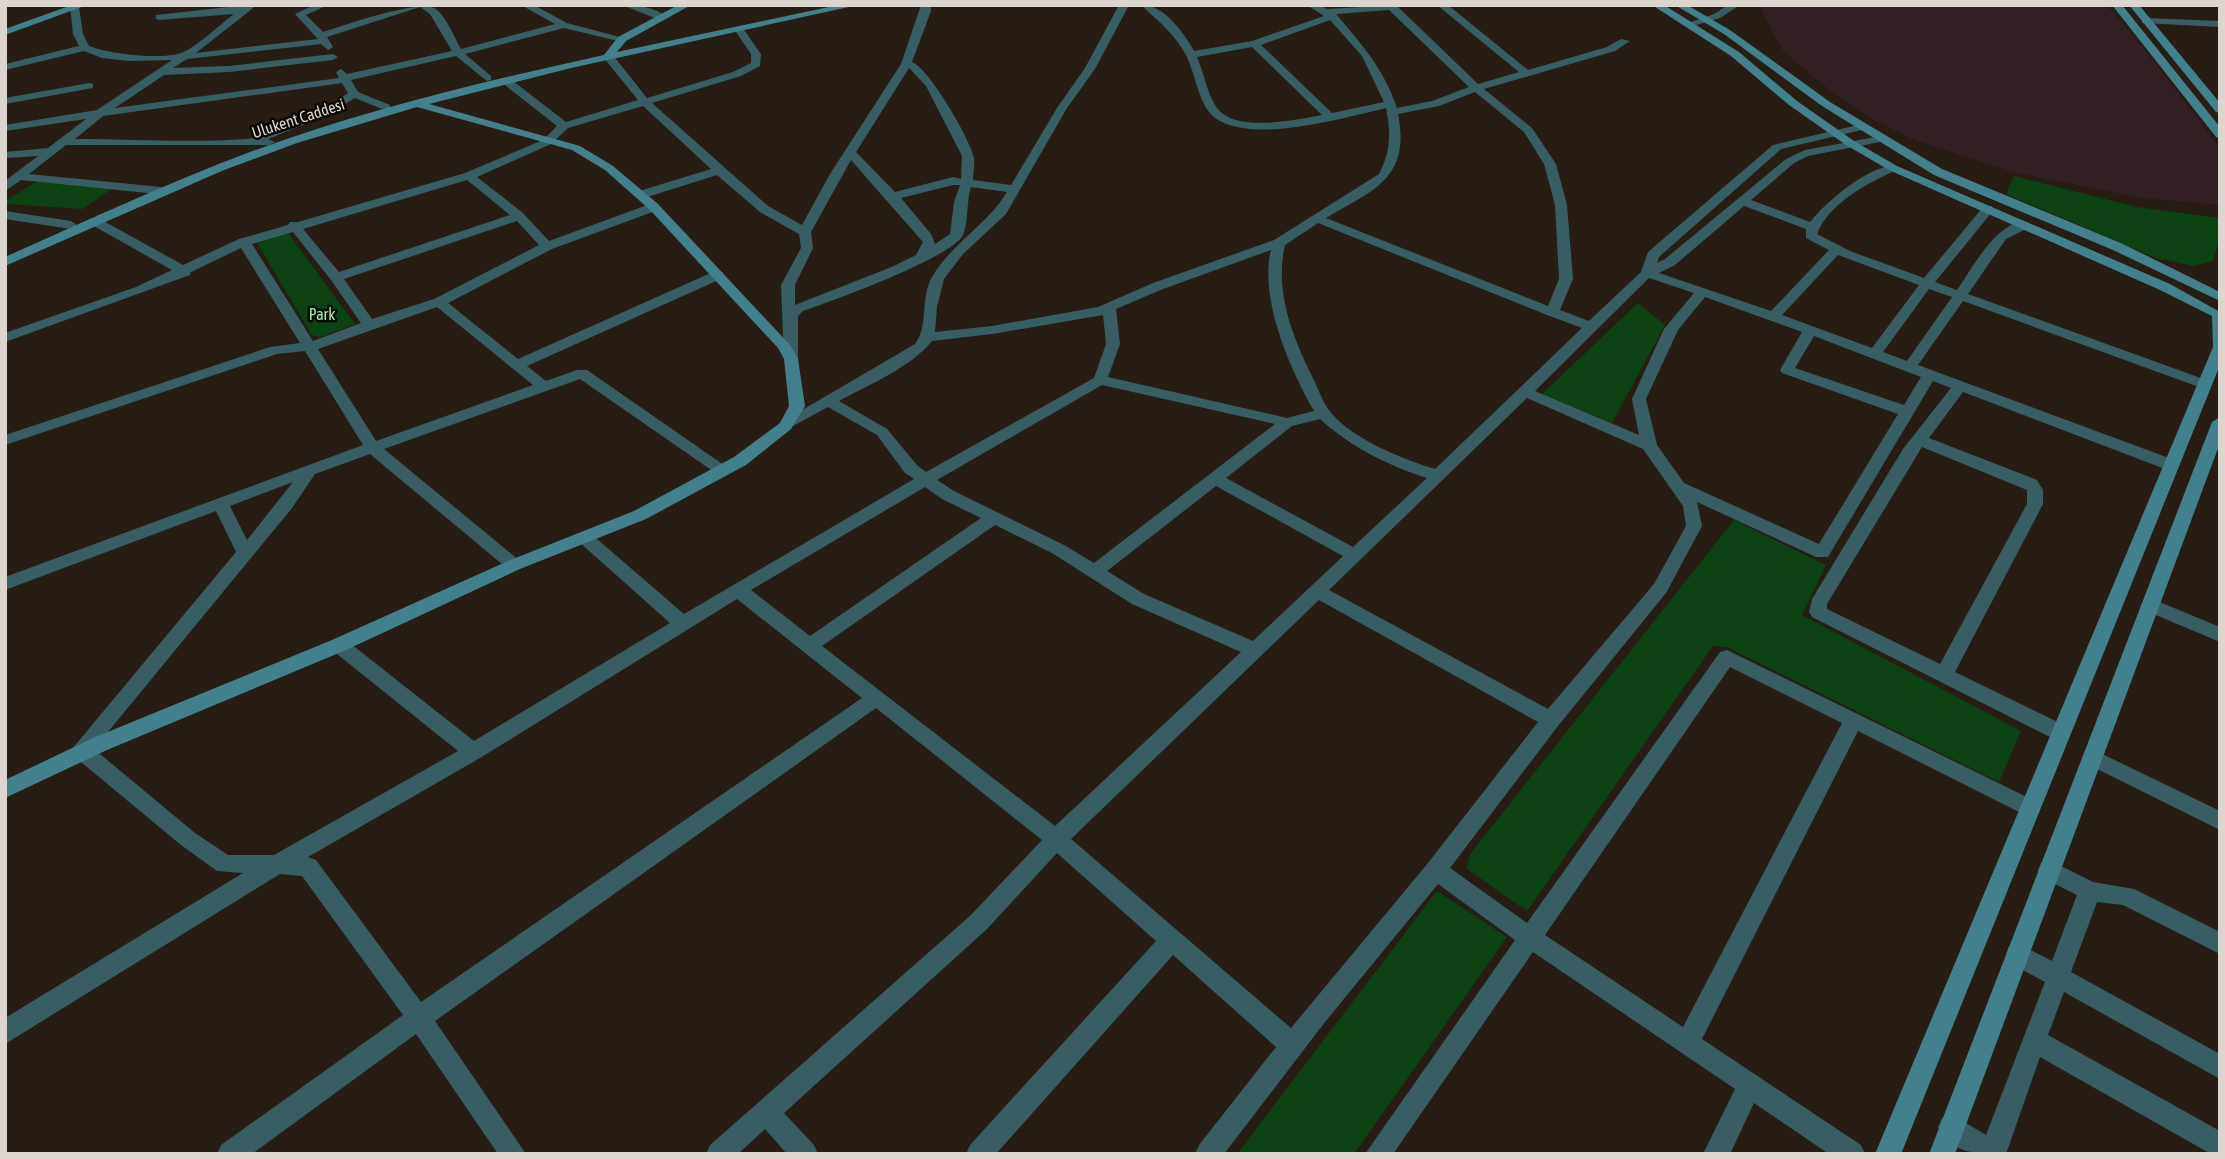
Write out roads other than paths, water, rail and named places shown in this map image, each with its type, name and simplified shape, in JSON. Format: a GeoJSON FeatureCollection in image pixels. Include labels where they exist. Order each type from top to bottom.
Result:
{"type":"FeatureCollection","features":[{"type":"Feature","properties":{"kind":"street"},"geometry":{"type":"LineString","coordinates":[[294,5],[306,10]]}},
{"type":"Feature","properties":{"kind":"street"},"geometry":{"type":"LineString","coordinates":[[323,5],[300,13],[323,38],[354,94],[386,107]]}},
{"type":"Feature","properties":{"kind":"street"},"geometry":{"type":"LineString","coordinates":[[5,32],[78,6],[78,34],[85,48],[92,53],[186,56],[323,38],[417,5]]}},
{"type":"Feature","properties":{"kind":"street"},"geometry":{"type":"LineString","coordinates":[[424,5],[434,12],[458,53],[487,78]]}},
{"type":"Feature","properties":{"kind":"street"},"geometry":{"type":"LineString","coordinates":[[526,5],[614,47],[739,29],[853,5]]}},
{"type":"Feature","properties":{"kind":"street"},"geometry":{"type":"LineString","coordinates":[[627,5],[653,12],[663,18]]}},
{"type":"Feature","properties":{"kind":"street","name":"Ulukent Caddesi"},"geometry":{"type":"LineString","coordinates":[[5,254],[269,142],[487,78],[614,47],[686,5]]}},
{"type":"Feature","properties":{"kind":"street"},"geometry":{"type":"LineString","coordinates":[[5,262],[289,142],[614,47],[815,5]]}},
{"type":"Feature","properties":{"kind":"street"},"geometry":{"type":"LineString","coordinates":[[788,423],[797,406],[791,359],[788,285],[793,269],[807,248],[805,232],[850,153],[906,64],[926,5]]}},
{"type":"Feature","properties":{"kind":"street"},"geometry":{"type":"LineString","coordinates":[[5,790],[80,754],[339,645],[514,565],[640,515],[740,461],[788,423],[893,365],[920,347],[928,337],[930,307],[937,279],[958,251],[1000,214],[1062,108],[1090,69],[1124,5]]}},
{"type":"Feature","properties":{"kind":"street"},"geometry":{"type":"LineString","coordinates":[[1146,5],[1174,27],[1190,55],[1214,112],[1228,122],[1262,126],[1435,104],[1476,88],[1611,49],[1625,41]]}},
{"type":"Feature","properties":{"kind":"street"},"geometry":{"type":"LineString","coordinates":[[928,337],[1064,320],[1109,307],[1157,286],[1279,243],[1384,176],[1398,140],[1392,108],[1378,72],[1353,36],[1330,14],[1312,5]]}},
{"type":"Feature","properties":{"kind":"street"},"geometry":{"type":"LineString","coordinates":[[1442,5],[1526,73]]}},
{"type":"Feature","properties":{"kind":"street"},"geometry":{"type":"LineString","coordinates":[[1657,5],[1735,54],[1793,103],[1850,143],[1893,167],[2218,309]]}},
{"type":"Feature","properties":{"kind":"street"},"geometry":{"type":"LineString","coordinates":[[1680,5],[1708,20],[1862,127],[1938,172],[2118,247],[2218,309]]}},
{"type":"Feature","properties":{"kind":"street"},"geometry":{"type":"LineString","coordinates":[[1689,24],[1708,20],[1735,5]]}},
{"type":"Feature","properties":{"kind":"street"},"geometry":{"type":"LineString","coordinates":[[2117,5],[2220,135]]}},
{"type":"Feature","properties":{"kind":"street"},"geometry":{"type":"LineString","coordinates":[[2134,5],[2220,110]]}},
{"type":"Feature","properties":{"kind":"street"},"geometry":{"type":"LineString","coordinates":[[1190,55],[1254,44],[1330,14],[1390,6],[1476,88],[1528,131],[1550,164],[1561,205],[1566,279],[1552,312]]}},
{"type":"Feature","properties":{"kind":"street"},"geometry":{"type":"LineString","coordinates":[[159,17],[249,8]]}},
{"type":"Feature","properties":{"kind":"street"},"geometry":{"type":"LineString","coordinates":[[5,187],[103,111],[186,56],[249,8]]}},
{"type":"Feature","properties":{"kind":"street"},"geometry":{"type":"LineString","coordinates":[[2145,21],[2220,24]]}},
{"type":"Feature","properties":{"kind":"street"},"geometry":{"type":"LineString","coordinates":[[5,128],[103,111],[344,79],[564,25]]}},
{"type":"Feature","properties":{"kind":"street"},"geometry":{"type":"LineString","coordinates":[[5,345],[6,338],[95,309],[186,272],[244,242],[294,225],[469,176],[547,142],[564,127],[737,74],[756,64],[756,54],[739,29]]}},
{"type":"Feature","properties":{"kind":"street"},"geometry":{"type":"LineString","coordinates":[[1254,44],[1329,116]]}},
{"type":"Feature","properties":{"kind":"street"},"geometry":{"type":"LineString","coordinates":[[614,47],[644,101],[764,209],[805,232]]}},
{"type":"Feature","properties":{"kind":"street"},"geometry":{"type":"LineString","coordinates":[[5,67],[85,48]]}},
{"type":"Feature","properties":{"kind":"street"},"geometry":{"type":"LineString","coordinates":[[162,72],[229,69],[334,57]]}},
{"type":"Feature","properties":{"kind":"street"},"geometry":{"type":"LineString","coordinates":[[791,315],[798,308],[864,284],[925,257],[956,236],[960,220],[960,202],[967,181],[968,156],[931,85],[916,67],[906,64]]}},
{"type":"Feature","properties":{"kind":"street"},"geometry":{"type":"LineString","coordinates":[[505,80],[564,127]]}},
{"type":"Feature","properties":{"kind":"street"},"geometry":{"type":"LineString","coordinates":[[5,101],[89,86]]}},
{"type":"Feature","properties":{"kind":"street"},"geometry":{"type":"LineString","coordinates":[[247,142],[301,122],[343,103],[354,94]]}},
{"type":"Feature","properties":{"kind":"street"},"geometry":{"type":"LineString","coordinates":[[418,104],[576,148],[609,168],[654,207],[784,346],[791,359]]}},
{"type":"Feature","properties":{"kind":"street"},"geometry":{"type":"LineString","coordinates":[[1647,273],[1653,255],[1777,147],[1862,127]]}},
{"type":"Feature","properties":{"kind":"street"},"geometry":{"type":"LineString","coordinates":[[719,1154],[979,922],[1056,839],[1647,273],[1670,262],[1790,161],[1805,153],[1881,139]]}},
{"type":"Feature","properties":{"kind":"street"},"geometry":{"type":"LineString","coordinates":[[62,142],[269,142]]}},
{"type":"Feature","properties":{"kind":"street"},"geometry":{"type":"LineString","coordinates":[[5,155],[52,150]]}},
{"type":"Feature","properties":{"kind":"street"},"geometry":{"type":"LineString","coordinates":[[850,153],[866,166],[929,238],[930,242],[921,253],[925,257]]}},
{"type":"Feature","properties":{"kind":"street"},"geometry":{"type":"LineString","coordinates":[[1893,167],[1878,173],[1844,196],[1811,227],[1810,235],[1836,250],[2204,384]]}},
{"type":"Feature","properties":{"kind":"street"},"geometry":{"type":"LineString","coordinates":[[640,195],[720,170]]}},
{"type":"Feature","properties":{"kind":"street"},"geometry":{"type":"LineString","coordinates":[[5,176],[157,190]]}},
{"type":"Feature","properties":{"kind":"street"},"geometry":{"type":"LineString","coordinates":[[469,176],[519,216],[547,246]]}},
{"type":"Feature","properties":{"kind":"street"},"geometry":{"type":"LineString","coordinates":[[891,197],[941,182],[967,181],[1013,189]]}},
{"type":"Feature","properties":{"kind":"street"},"geometry":{"type":"LineString","coordinates":[[1742,201],[1811,227]]}},
{"type":"Feature","properties":{"kind":"street"},"geometry":{"type":"LineString","coordinates":[[5,440],[275,350],[307,347],[337,339],[369,325],[439,302],[547,246],[654,207]]}},
{"type":"Feature","properties":{"kind":"street"},"geometry":{"type":"LineString","coordinates":[[1875,354],[1927,284],[1989,209]]}},
{"type":"Feature","properties":{"kind":"street"},"geometry":{"type":"LineString","coordinates":[[5,215],[71,225]]}},
{"type":"Feature","properties":{"kind":"street"},"geometry":{"type":"LineString","coordinates":[[336,277],[519,216]]}},
{"type":"Feature","properties":{"kind":"street"},"geometry":{"type":"LineString","coordinates":[[1316,218],[1591,327]]}},
{"type":"Feature","properties":{"kind":"street"},"geometry":{"type":"LineString","coordinates":[[96,222],[186,272]]}},
{"type":"Feature","properties":{"kind":"street"},"geometry":{"type":"LineString","coordinates":[[294,225],[336,277],[369,325]]}},
{"type":"Feature","properties":{"kind":"street"},"geometry":{"type":"LineString","coordinates":[[1910,367],[2002,236],[2024,225]]}},
{"type":"Feature","properties":{"kind":"street"},"geometry":{"type":"LineString","coordinates":[[244,242],[307,347],[372,447],[514,565]]}},
{"type":"Feature","properties":{"kind":"street"},"geometry":{"type":"LineString","coordinates":[[1279,243],[1274,257],[1279,304],[1290,347],[1323,413],[1359,441],[1402,466],[1436,475]]}},
{"type":"Feature","properties":{"kind":"street"},"geometry":{"type":"LineString","coordinates":[[1773,316],[1836,250]]}},
{"type":"Feature","properties":{"kind":"street"},"geometry":{"type":"LineString","coordinates":[[1647,273],[1773,316],[2171,465]]}},
{"type":"Feature","properties":{"kind":"street"},"geometry":{"type":"LineString","coordinates":[[517,365],[718,275]]}},
{"type":"Feature","properties":{"kind":"street"},"geometry":{"type":"LineString","coordinates":[[1208,1154],[1292,1045],[1436,870],[1551,720],[1660,588],[1694,526],[1691,505],[1649,445],[1639,399],[1671,329],[1702,292]]}},
{"type":"Feature","properties":{"kind":"street"},"geometry":{"type":"LineString","coordinates":[[439,302],[544,386]]}},
{"type":"Feature","properties":{"kind":"street"},"geometry":{"type":"LineString","coordinates":[[5,1032],[276,864],[473,752],[738,590],[1100,380],[1113,344],[1109,307]]}},
{"type":"Feature","properties":{"kind":"street"},"geometry":{"type":"LineString","coordinates":[[1888,1154],[2220,347],[2218,309]]}},
{"type":"Feature","properties":{"kind":"street"},"geometry":{"type":"LineString","coordinates":[[1811,330],[1787,370],[1906,411]]}},
{"type":"Feature","properties":{"kind":"street"},"geometry":{"type":"LineString","coordinates":[[5,584],[309,470],[582,373],[723,470]]}},
{"type":"Feature","properties":{"kind":"street"},"geometry":{"type":"LineString","coordinates":[[1679,487],[1822,553],[1930,374]]}},
{"type":"Feature","properties":{"kind":"street"},"geometry":{"type":"LineString","coordinates":[[1100,380],[1287,423]]}},
{"type":"Feature","properties":{"kind":"street"},"geometry":{"type":"LineString","coordinates":[[1960,386],[1919,440],[1818,604],[1818,612],[2061,733]]}},
{"type":"Feature","properties":{"kind":"street"},"geometry":{"type":"LineString","coordinates":[[1525,392],[1649,445]]}},
{"type":"Feature","properties":{"kind":"street"},"geometry":{"type":"LineString","coordinates":[[827,400],[882,432],[911,469],[992,519],[1058,549],[1138,599],[1253,649]]}},
{"type":"Feature","properties":{"kind":"street"},"geometry":{"type":"LineString","coordinates":[[1094,572],[1287,423],[1323,413]]}},
{"type":"Feature","properties":{"kind":"street"},"geometry":{"type":"LineString","coordinates":[[1942,1154],[2220,422]]}},
{"type":"Feature","properties":{"kind":"street"},"geometry":{"type":"LineString","coordinates":[[1919,440],[2031,484],[2036,496],[2035,504],[1943,676]]}},
{"type":"Feature","properties":{"kind":"street"},"geometry":{"type":"LineString","coordinates":[[80,754],[286,504],[309,470]]}},
{"type":"Feature","properties":{"kind":"street"},"geometry":{"type":"LineString","coordinates":[[1213,478],[1353,554]]}},
{"type":"Feature","properties":{"kind":"street"},"geometry":{"type":"LineString","coordinates":[[220,503],[245,553]]}},
{"type":"Feature","properties":{"kind":"street"},"geometry":{"type":"LineString","coordinates":[[809,646],[992,519]]}},
{"type":"Feature","properties":{"kind":"street"},"geometry":{"type":"LineString","coordinates":[[584,537],[683,624]]}},
{"type":"Feature","properties":{"kind":"street"},"geometry":{"type":"LineString","coordinates":[[738,590],[1056,839],[1292,1045]]}},
{"type":"Feature","properties":{"kind":"street"},"geometry":{"type":"LineString","coordinates":[[1315,590],[1551,720]]}},
{"type":"Feature","properties":{"kind":"street"},"geometry":{"type":"LineString","coordinates":[[2150,605],[2220,635]]}},
{"type":"Feature","properties":{"kind":"street"},"geometry":{"type":"LineString","coordinates":[[339,645],[473,752]]}},
{"type":"Feature","properties":{"kind":"street"},"geometry":{"type":"LineString","coordinates":[[1378,1154],[1727,657],[2030,808]]}},
{"type":"Feature","properties":{"kind":"street"},"geometry":{"type":"LineString","coordinates":[[230,1154],[417,1019],[876,698]]}},
{"type":"Feature","properties":{"kind":"street"},"geometry":{"type":"LineString","coordinates":[[1687,1043],[1854,720]]}},
{"type":"Feature","properties":{"kind":"street"},"geometry":{"type":"LineString","coordinates":[[80,754],[188,839],[225,864],[308,867],[358,930],[417,1019],[513,1154]]}},
{"type":"Feature","properties":{"kind":"street"},"geometry":{"type":"LineString","coordinates":[[2092,757],[2220,821]]}},
{"type":"Feature","properties":{"kind":"street"},"geometry":{"type":"LineString","coordinates":[[1436,870],[1529,937],[1852,1154]]}},
{"type":"Feature","properties":{"kind":"street"},"geometry":{"type":"LineString","coordinates":[[2049,870],[2090,891],[2126,896],[2220,944]]}},
{"type":"Feature","properties":{"kind":"street"},"geometry":{"type":"LineString","coordinates":[[1951,1127],[1992,1153],[2090,891]]}},
{"type":"Feature","properties":{"kind":"street"},"geometry":{"type":"LineString","coordinates":[[979,1154],[1172,940]]}},
{"type":"Feature","properties":{"kind":"street"},"geometry":{"type":"LineString","coordinates":[[2017,954],[2220,1067]]}},
{"type":"Feature","properties":{"kind":"street"},"geometry":{"type":"LineString","coordinates":[[2034,1040],[2220,1145]]}},
{"type":"Feature","properties":{"kind":"street"},"geometry":{"type":"LineString","coordinates":[[1716,1154],[1750,1085]]}},
{"type":"Feature","properties":{"kind":"street"},"geometry":{"type":"LineString","coordinates":[[767,1113],[805,1154]]}},
{"type":"Feature","properties":{"kind":"park label","name":"Park"},"geometry":{"type":"Point","coordinates":[322,314]}}]}
